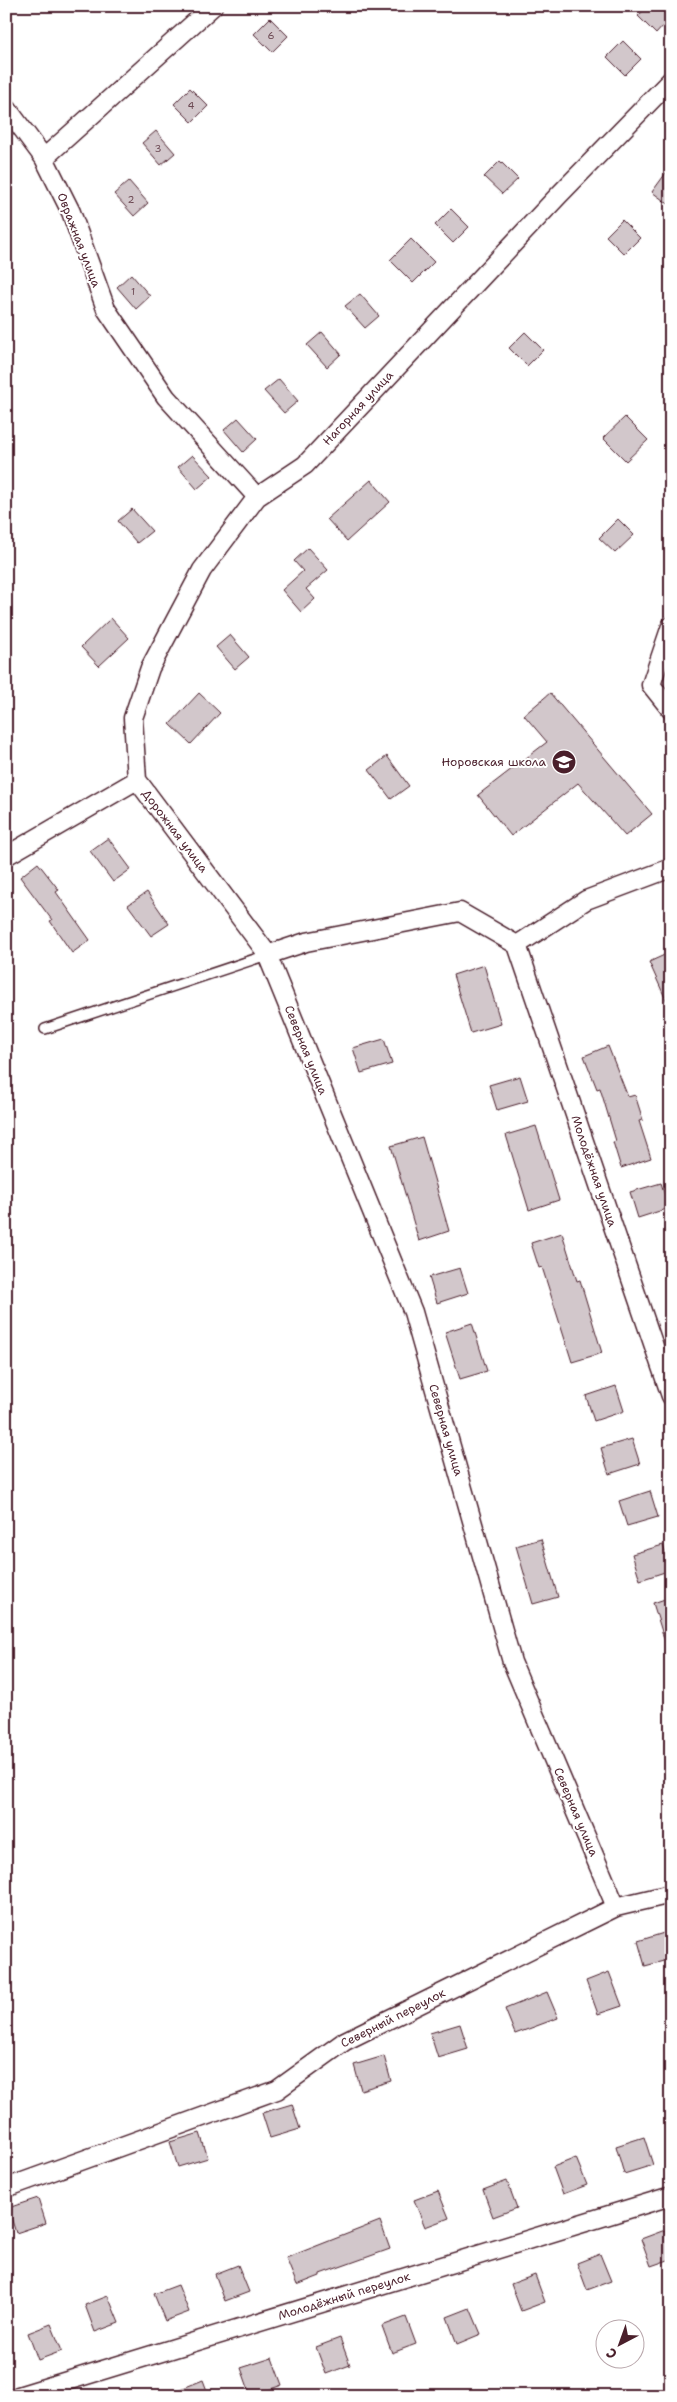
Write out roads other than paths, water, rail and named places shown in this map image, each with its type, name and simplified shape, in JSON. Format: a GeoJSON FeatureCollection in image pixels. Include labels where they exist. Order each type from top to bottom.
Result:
{"type":"FeatureCollection","features":[{"type":"Feature","properties":{"kind":"street"},"geometry":{"type":"LineString","coordinates":[[44,158],[213,6]]}},
{"type":"Feature","properties":{"kind":"street","name":"Нагорная улица"},"geometry":{"type":"LineString","coordinates":[[137,780],[133,718],[150,668],[202,570],[257,497],[305,465],[558,196],[671,80]]}},
{"type":"Feature","properties":{"kind":"street","name":"Овражная улица"},"geometry":{"type":"LineString","coordinates":[[6,107],[44,158],[71,212],[106,309],[166,397],[257,497]]}},
{"type":"Feature","properties":{"kind":"street"},"geometry":{"type":"LineString","coordinates":[[671,626],[651,685],[671,710]]}},
{"type":"Feature","properties":{"kind":"street","name":"Дорожная улица"},"geometry":{"type":"LineString","coordinates":[[6,856],[137,780],[267,955]]}},
{"type":"Feature","properties":{"kind":"street"},"geometry":{"type":"LineString","coordinates":[[267,955],[306,942],[460,912],[517,945],[586,900],[671,868]]}},
{"type":"Feature","properties":{"kind":"street","name":"Молодёжная улица"},"geometry":{"type":"LineString","coordinates":[[517,945],[671,1396]]}},
{"type":"Feature","properties":{"kind":"street","name":"Северная улица"},"geometry":{"type":"LineString","coordinates":[[267,955],[413,1312],[512,1662],[616,1907]]}},
{"type":"Feature","properties":{"kind":"street","name":"Северный переулок"},"geometry":{"type":"LineString","coordinates":[[6,2188],[277,2090],[345,2041],[616,1907],[671,1894]]}},
{"type":"Feature","properties":{"kind":"street","name":"Молодёжный переулок"},"geometry":{"type":"LineString","coordinates":[[18,2396],[671,2196]]}},
{"type":"Feature","properties":{"kind":"lane"},"geometry":{"type":"LineString","coordinates":[[45,1029],[267,955]]}},
{"type":"Feature","properties":{"kind":"place","name":"Норовская школа"},"geometry":{"type":"Point","coordinates":[564,762]}}]}
